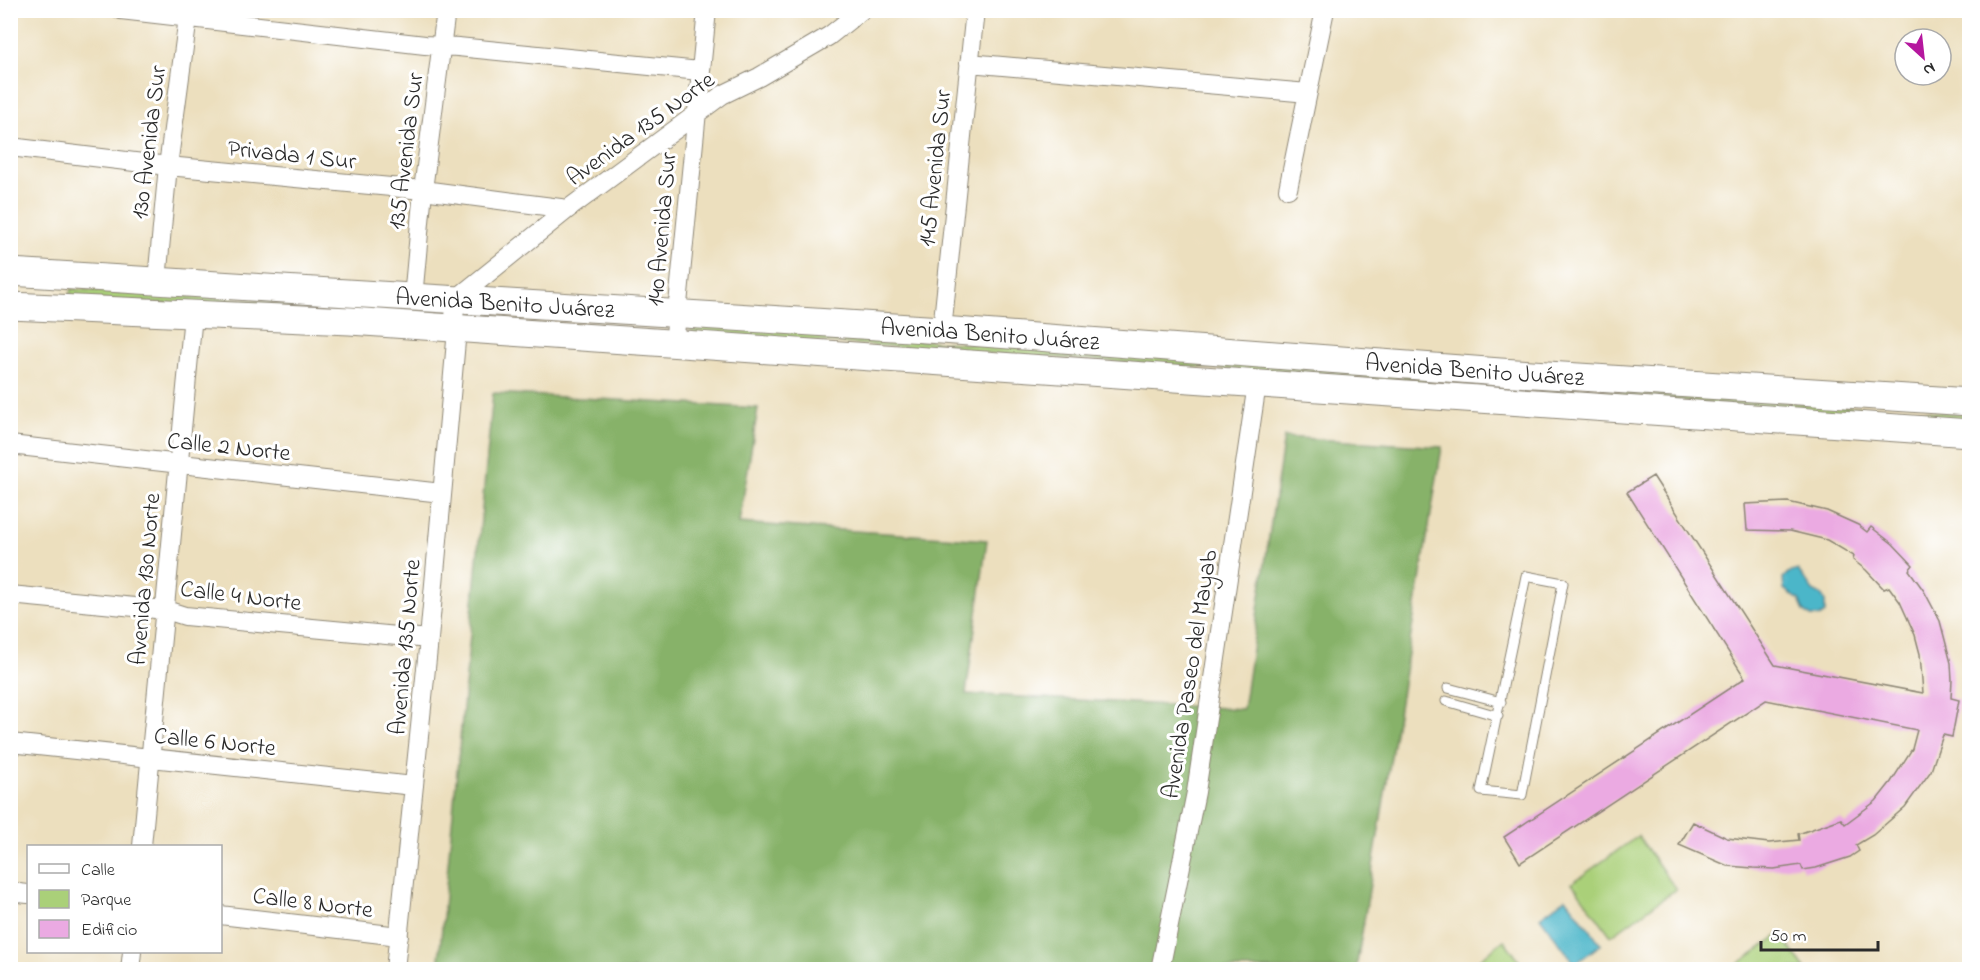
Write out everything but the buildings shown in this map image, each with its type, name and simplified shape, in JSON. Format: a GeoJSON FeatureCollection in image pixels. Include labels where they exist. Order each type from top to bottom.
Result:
{"type":"FeatureCollection","features":[{"type":"Feature","properties":{"kind":"main road","name":"Avenida Benito Juárez"},"geometry":{"type":"LineString","coordinates":[[10,272],[942,330],[1500,372],[1970,402]]}},
{"type":"Feature","properties":{"kind":"main road"},"geometry":{"type":"LineString","coordinates":[[51,308],[60,302],[62,293],[56,275]]}},
{"type":"Feature","properties":{"kind":"main road","name":"Avenida Benito Juárez"},"geometry":{"type":"LineString","coordinates":[[10,306],[350,321],[1970,433]]}},
{"type":"Feature","properties":{"kind":"street"},"geometry":{"type":"LineString","coordinates":[[122,10],[188,14],[442,46],[700,72]]}},
{"type":"Feature","properties":{"kind":"street","name":"135 Avenida Sur"},"geometry":{"type":"LineString","coordinates":[[413,298],[423,190],[446,10]]}},
{"type":"Feature","properties":{"kind":"street","name":"140 Avenida Sur"},"geometry":{"type":"LineString","coordinates":[[674,345],[706,10]]}},
{"type":"Feature","properties":{"kind":"street","name":"Avenida 135 Norte"},"geometry":{"type":"LineString","coordinates":[[395,969],[429,639],[457,330],[454,318],[456,299],[568,209],[695,114],[722,95],[759,77],[829,36],[862,10]]}},
{"type":"Feature","properties":{"kind":"street","name":"145 Avenida Sur"},"geometry":{"type":"LineString","coordinates":[[942,330],[975,10]]}},
{"type":"Feature","properties":{"kind":"street"},"geometry":{"type":"LineString","coordinates":[[1288,189],[1325,10]]}},
{"type":"Feature","properties":{"kind":"street","name":"130 Avenida Sur"},"geometry":{"type":"LineString","coordinates":[[157,280],[168,166],[188,14]]}},
{"type":"Feature","properties":{"kind":"street"},"geometry":{"type":"LineString","coordinates":[[969,63],[1308,93]]}},
{"type":"Feature","properties":{"kind":"street","name":"Privada 1 Sur"},"geometry":{"type":"LineString","coordinates":[[10,147],[168,166],[423,190],[568,209]]}},
{"type":"Feature","properties":{"kind":"street","name":"Avenida 130 Norte"},"geometry":{"type":"LineString","coordinates":[[142,845],[193,315]]}},
{"type":"Feature","properties":{"kind":"street","name":"Avenida Paseo del Mayab"},"geometry":{"type":"LineString","coordinates":[[1160,969],[1196,792],[1257,384]]}},
{"type":"Feature","properties":{"kind":"street","name":"Calle 2 Norte"},"geometry":{"type":"LineString","coordinates":[[10,445],[442,493]]}},
{"type":"Feature","properties":{"kind":"street","name":"Calle 4 Norte"},"geometry":{"type":"LineString","coordinates":[[10,595],[166,610],[185,616],[429,639]]}},
{"type":"Feature","properties":{"kind":"street","name":"Calle 6 Norte"},"geometry":{"type":"LineString","coordinates":[[10,742],[414,786]]}},
{"type":"Feature","properties":{"kind":"street"},"geometry":{"type":"LineString","coordinates":[[10,892],[27,894]]}},
{"type":"Feature","properties":{"kind":"street","name":"Calle 8 Norte"},"geometry":{"type":"LineString","coordinates":[[222,915],[399,936]]}},
{"type":"Feature","properties":{"kind":"street"},"geometry":{"type":"LineString","coordinates":[[130,969],[132,953]]}},
{"type":"Feature","properties":{"kind":"lane"},"geometry":{"type":"LineString","coordinates":[[1526,576],[1563,583],[1522,795],[1481,791],[1498,716],[1526,576]]}},
{"type":"Feature","properties":{"kind":"lane"},"geometry":{"type":"LineString","coordinates":[[1448,688],[1501,702]]}},
{"type":"Feature","properties":{"kind":"lane"},"geometry":{"type":"LineString","coordinates":[[1446,701],[1498,716]]}},
{"type":"Feature","properties":{"kind":"green space"},"geometry":{"type":"Polygon","coordinates":[[[71,289],[439,312],[438,316],[69,299],[71,289]]]}},
{"type":"Feature","properties":{"kind":"green space"},"geometry":{"type":"Polygon","coordinates":[[[692,325],[1426,375],[1431,383],[694,333],[690,329],[692,325]]]}},
{"type":"Feature","properties":{"kind":"green space"},"geometry":{"type":"Polygon","coordinates":[[[1515,385],[1969,414],[1969,424],[1515,388],[1515,385]]]}},
{"type":"Feature","properties":{"kind":"green space"},"geometry":{"type":"Polygon","coordinates":[[[493,393],[758,408],[739,523],[987,540],[966,694],[1243,709],[1284,437],[1442,447],[1356,969],[438,970],[493,393]]]}},
{"type":"Feature","properties":{"kind":"green space"},"geometry":{"type":"Polygon","coordinates":[[[1638,836],[1676,889],[1611,936],[1572,883],[1638,836]]]}},
{"type":"Feature","properties":{"kind":"green space"},"geometry":{"type":"Polygon","coordinates":[[[1780,934],[1806,969],[1731,969],[1780,934]]]}},
{"type":"Feature","properties":{"kind":"green space"},"geometry":{"type":"Polygon","coordinates":[[[1504,940],[1525,969],[1467,969],[1504,940]]]}},
{"type":"Feature","properties":{"kind":"water"},"geometry":{"type":"Polygon","coordinates":[[[1798,570],[1813,591],[1821,595],[1825,601],[1825,613],[1819,617],[1811,617],[1804,611],[1799,600],[1784,589],[1783,578],[1788,573],[1798,570]]]}},
{"type":"Feature","properties":{"kind":"water"},"geometry":{"type":"Polygon","coordinates":[[[1566,898],[1601,944],[1575,964],[1540,917],[1566,898]]]}}]}
